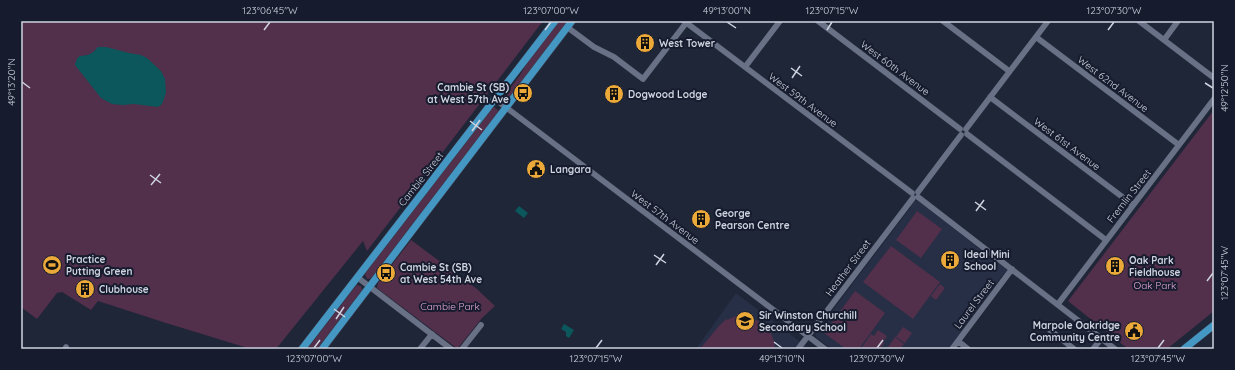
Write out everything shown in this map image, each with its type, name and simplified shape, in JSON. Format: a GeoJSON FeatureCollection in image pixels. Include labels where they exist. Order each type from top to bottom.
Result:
{"type":"FeatureCollection","features":[{"type":"Feature","properties":{"kind":"main road","name":"Cambie Street"},"geometry":{"type":"LineString","coordinates":[[302,349],[555,21]]}},
{"type":"Feature","properties":{"kind":"main road"},"geometry":{"type":"LineString","coordinates":[[322,349],[569,24]]}},
{"type":"Feature","properties":{"kind":"main road"},"geometry":{"type":"LineString","coordinates":[[1184,349],[1214,325]]}},
{"type":"Feature","properties":{"kind":"street"},"geometry":{"type":"LineString","coordinates":[[745,67],[780,21]]}},
{"type":"Feature","properties":{"kind":"street","name":"West 60th Avenue"},"geometry":{"type":"LineString","coordinates":[[818,21],[1106,240]]}},
{"type":"Feature","properties":{"kind":"street"},"geometry":{"type":"LineString","coordinates":[[943,21],[1009,71]]}},
{"type":"Feature","properties":{"kind":"street","name":"Heather Street"},"geometry":{"type":"LineString","coordinates":[[798,349],[1048,21]]}},
{"type":"Feature","properties":{"kind":"street"},"geometry":{"type":"LineString","coordinates":[[1139,21],[1214,78]]}},
{"type":"Feature","properties":{"kind":"street"},"geometry":{"type":"LineString","coordinates":[[1164,40],[1178,21]]}},
{"type":"Feature","properties":{"kind":"street"},"geometry":{"type":"LineString","coordinates":[[569,24],[594,47],[614,57],[643,79],[685,22]]}},
{"type":"Feature","properties":{"kind":"street","name":"West 59th Avenue"},"geometry":{"type":"LineString","coordinates":[[685,22],[915,195],[1115,349]]}},
{"type":"Feature","properties":{"kind":"street","name":"West 62nd Avenue"},"geometry":{"type":"LineString","coordinates":[[1036,37],[1179,146]]}},
{"type":"Feature","properties":{"kind":"street","name":"West 61st Avenue"},"geometry":{"type":"LineString","coordinates":[[990,97],[1133,205]]}},
{"type":"Feature","properties":{"kind":"street","name":"West 57th Avenue"},"geometry":{"type":"LineString","coordinates":[[495,99],[825,349]]}},
{"type":"Feature","properties":{"kind":"street","name":"Fremlin Street"},"geometry":{"type":"LineString","coordinates":[[1058,304],[1214,99]]}},
{"type":"Feature","properties":{"kind":"street","name":"Laurel Street"},"geometry":{"type":"LineString","coordinates":[[952,349],[1012,269]]}},
{"type":"Feature","properties":{"kind":"street"},"geometry":{"type":"LineString","coordinates":[[357,277],[451,349]]}},
{"type":"Feature","properties":{"kind":"street"},"geometry":{"type":"LineString","coordinates":[[462,349],[481,325]]}},
{"type":"Feature","properties":{"kind":"street"},"geometry":{"type":"LineString","coordinates":[[1050,330],[1074,349]]}},
{"type":"Feature","properties":{"kind":"street"},"geometry":{"type":"LineString","coordinates":[[420,349],[432,334]]}},
{"type":"Feature","properties":{"kind":"street"},"geometry":{"type":"LineString","coordinates":[[1093,349],[1102,338]]}},
{"type":"Feature","properties":{"kind":"street"},"geometry":{"type":"LineString","coordinates":[[958,341],[968,349]]}},
{"type":"Feature","properties":{"kind":"shaded area"},"geometry":{"type":"Polygon","coordinates":[[[98,47],[106,47],[141,55],[147,58],[161,71],[165,79],[166,93],[162,104],[158,107],[134,104],[112,104],[101,98],[75,65],[77,58],[93,52],[98,47]]]}},
{"type":"Feature","properties":{"kind":"shaded area"},"geometry":{"type":"Polygon","coordinates":[[[914,201],[918,201],[999,264],[1002,264],[1007,269],[1007,272],[1002,276],[949,349],[832,349],[817,338],[815,335],[816,332],[914,201]]]}},
{"type":"Feature","properties":{"kind":"shaded area"},"geometry":{"type":"Polygon","coordinates":[[[519,206],[528,213],[524,218],[515,211],[519,206]]]}},
{"type":"Feature","properties":{"kind":"shaded area","name":"Sir Winston Churchill Secondary School"},"geometry":{"type":"Polygon","coordinates":[[[736,293],[810,349],[696,349],[736,293]]]}},
{"type":"Feature","properties":{"kind":"shaded area"},"geometry":{"type":"Polygon","coordinates":[[[564,324],[574,330],[569,338],[566,336],[566,332],[561,329],[564,324]]]}},
{"type":"Feature","properties":{"kind":"green space"},"geometry":{"type":"Polygon","coordinates":[[[21,21],[543,21],[367,251],[363,241],[276,349],[251,349],[98,301],[91,310],[62,292],[57,293],[37,319],[21,307],[21,21]]]}},
{"type":"Feature","properties":{"kind":"green space"},"geometry":{"type":"Polygon","coordinates":[[[559,21],[568,21],[508,99],[505,95],[520,75],[532,55],[559,21]]]}},
{"type":"Feature","properties":{"kind":"green space"},"geometry":{"type":"Polygon","coordinates":[[[494,107],[499,111],[372,277],[367,279],[365,275],[366,272],[494,107]]]}},
{"type":"Feature","properties":{"kind":"green space","name":"Oak Park"},"geometry":{"type":"Polygon","coordinates":[[[1214,110],[1214,311],[1167,349],[1128,349],[1068,301],[1214,110]]]}},
{"type":"Feature","properties":{"kind":"green space"},"geometry":{"type":"Polygon","coordinates":[[[917,211],[942,229],[921,258],[896,240],[917,211]]]}},
{"type":"Feature","properties":{"kind":"green space","name":"Cambie Park"},"geometry":{"type":"Polygon","coordinates":[[[411,240],[477,289],[495,306],[482,318],[458,348],[377,288],[378,283],[411,240]]]}},
{"type":"Feature","properties":{"kind":"green space"},"geometry":{"type":"Polygon","coordinates":[[[891,246],[940,282],[913,319],[863,282],[891,246]]]}},
{"type":"Feature","properties":{"kind":"green space"},"geometry":{"type":"Polygon","coordinates":[[[940,284],[945,288],[936,300],[931,296],[940,284]]]}},
{"type":"Feature","properties":{"kind":"green space"},"geometry":{"type":"Polygon","coordinates":[[[357,285],[361,286],[362,290],[317,349],[307,349],[355,287],[357,285]]]}},
{"type":"Feature","properties":{"kind":"green space"},"geometry":{"type":"Polygon","coordinates":[[[855,291],[885,313],[859,349],[846,349],[824,333],[855,291]]]}},
{"type":"Feature","properties":{"kind":"green space"},"geometry":{"type":"Polygon","coordinates":[[[736,316],[743,316],[757,320],[763,324],[771,334],[775,349],[700,349],[726,319],[727,320],[736,316]]]}},
{"type":"Feature","properties":{"kind":"green space"},"geometry":{"type":"Polygon","coordinates":[[[903,327],[912,333],[905,343],[896,337],[903,327]]]}},
{"type":"Feature","properties":{"kind":"green space"},"geometry":{"type":"Polygon","coordinates":[[[878,330],[887,336],[880,349],[864,349],[862,347],[871,334],[874,336],[878,330]]]}},
{"type":"Feature","properties":{"kind":"green space"},"geometry":{"type":"Polygon","coordinates":[[[895,337],[904,344],[900,349],[890,349],[888,347],[895,337]]]}},
{"type":"Feature","properties":{"kind":"place","name":"West Tower"},"geometry":{"type":"Point","coordinates":[645,43]}},
{"type":"Feature","properties":{"kind":"place","name":"Cambie St (SB) at West 57th Ave"},"geometry":{"type":"Point","coordinates":[523,93]}},
{"type":"Feature","properties":{"kind":"place","name":"Dogwood Lodge"},"geometry":{"type":"Point","coordinates":[614,94]}},
{"type":"Feature","properties":{"kind":"place","name":"Langara"},"geometry":{"type":"Point","coordinates":[536,169]}},
{"type":"Feature","properties":{"kind":"place","name":"George Pearson Centre"},"geometry":{"type":"Point","coordinates":[701,219]}},
{"type":"Feature","properties":{"kind":"place","name":"Ideal Mini School"},"geometry":{"type":"Point","coordinates":[950,260]}},
{"type":"Feature","properties":{"kind":"place","name":"Practice Putting Green"},"geometry":{"type":"Point","coordinates":[52,265]}},
{"type":"Feature","properties":{"kind":"place","name":"Oak Park Fieldhouse"},"geometry":{"type":"Point","coordinates":[1115,266]}},
{"type":"Feature","properties":{"kind":"place","name":"Cambie St (SB) at West 54th Ave"},"geometry":{"type":"Point","coordinates":[386,273]}},
{"type":"Feature","properties":{"kind":"place","name":"Clubhouse"},"geometry":{"type":"Point","coordinates":[85,289]}},
{"type":"Feature","properties":{"kind":"place","name":"Sir Winston Churchill Secondary School"},"geometry":{"type":"Point","coordinates":[745,321]}},
{"type":"Feature","properties":{"kind":"place","name":"Marpole Oakridge Community Centre"},"geometry":{"type":"Point","coordinates":[1134,331]}}]}
